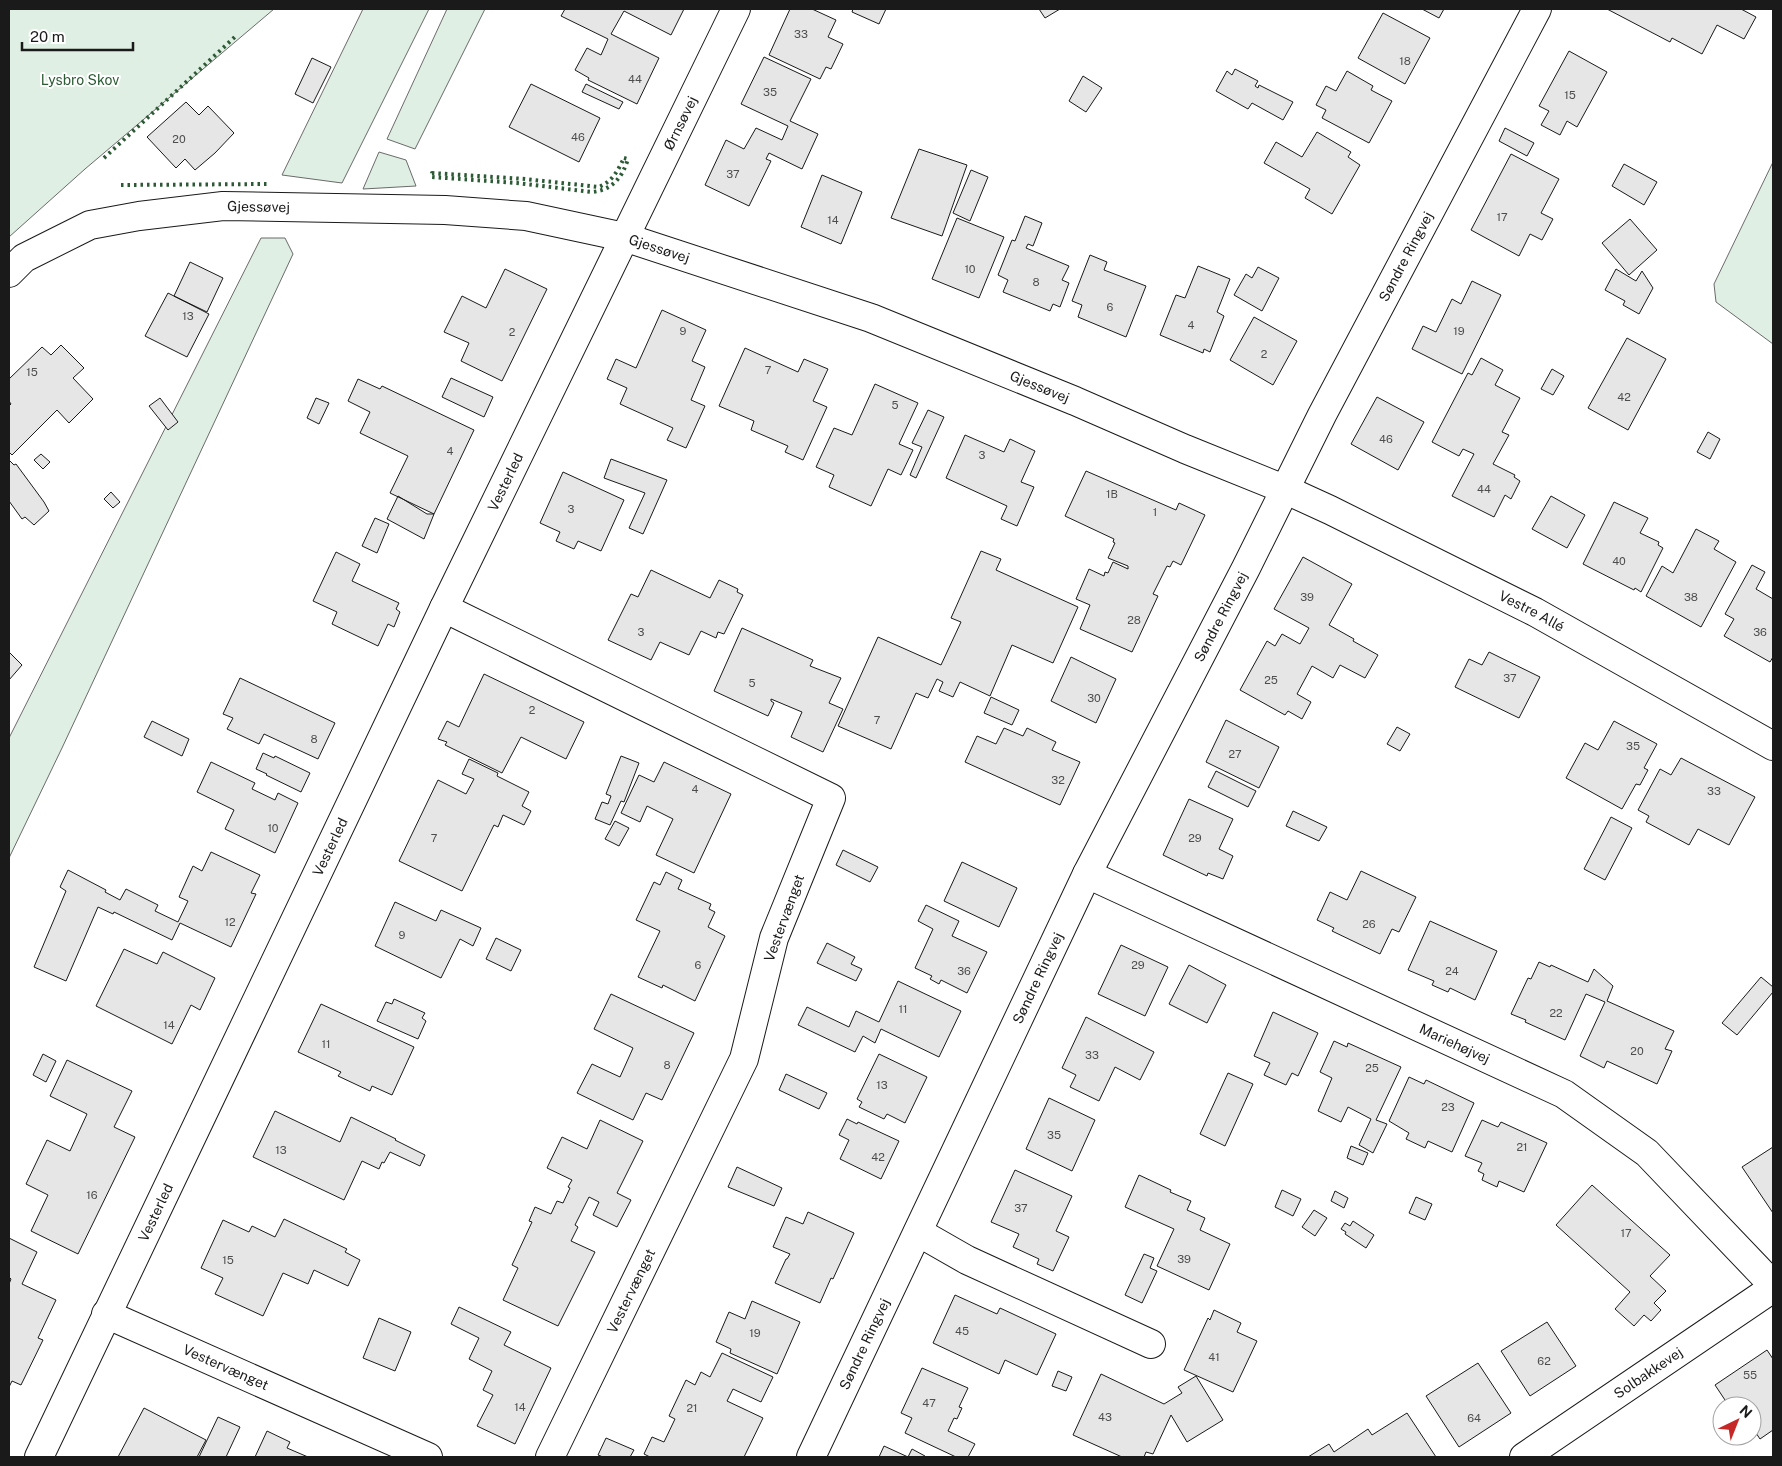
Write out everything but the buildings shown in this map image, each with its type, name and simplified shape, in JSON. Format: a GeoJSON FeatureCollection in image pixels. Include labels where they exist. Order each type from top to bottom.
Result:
{"type":"FeatureCollection","features":[{"type":"Feature","properties":{"kind":"street","name":"Ørnsøvej"},"geometry":{"type":"LineString","coordinates":[[624,237],[736,9]]}},
{"type":"Feature","properties":{"kind":"street","name":"Søndre Ringvej"},"geometry":{"type":"LineString","coordinates":[[811,1457],[1087,874],[1242,576],[1284,489],[1537,9]]}},
{"type":"Feature","properties":{"kind":"street","name":"Gjessøvej"},"geometry":{"type":"LineString","coordinates":[[9,272],[24,258],[90,225],[139,216],[223,206],[445,210],[526,216],[624,237],[871,318],[1284,489]]}},
{"type":"Feature","properties":{"kind":"street","name":"Vesterled"},"geometry":{"type":"LineString","coordinates":[[39,1457],[444,608],[624,237]]}},
{"type":"Feature","properties":{"kind":"street","name":"Vestre Allé"},"geometry":{"type":"LineString","coordinates":[[1284,489],[1535,612],[1773,746]]}},
{"type":"Feature","properties":{"kind":"street","name":"Vestervænget"},"geometry":{"type":"LineString","coordinates":[[444,608],[831,798],[774,938],[744,1059],[550,1457]]}},
{"type":"Feature","properties":{"kind":"street","name":"Mariehøjvej"},"geometry":{"type":"LineString","coordinates":[[1087,874],[1564,1094],[1647,1153],[1773,1286]]}},
{"type":"Feature","properties":{"kind":"street"},"geometry":{"type":"LineString","coordinates":[[918,1232],[967,1260],[1151,1344]]}},
{"type":"Feature","properties":{"kind":"street","name":"Solbakkevej"},"geometry":{"type":"LineString","coordinates":[[1524,1457],[1773,1286]]}},
{"type":"Feature","properties":{"kind":"street","name":"Vestervænget"},"geometry":{"type":"LineString","coordinates":[[106,1314],[428,1457]]}},
{"type":"Feature","properties":{"kind":"green space","name":"Lysbro Skov"},"geometry":{"type":"Polygon","coordinates":[[[9,9],[274,9],[85,169],[9,237],[9,9]]]}},
{"type":"Feature","properties":{"kind":"green space"},"geometry":{"type":"Polygon","coordinates":[[[363,9],[429,9],[342,183],[282,175],[363,9]]]}},
{"type":"Feature","properties":{"kind":"green space"},"geometry":{"type":"Polygon","coordinates":[[[447,9],[485,9],[415,149],[387,139],[447,9]]]}},
{"type":"Feature","properties":{"kind":"green space"},"geometry":{"type":"Polygon","coordinates":[[[379,152],[406,160],[416,186],[363,189],[379,152]]]}},
{"type":"Feature","properties":{"kind":"green space"},"geometry":{"type":"Polygon","coordinates":[[[1773,162],[1773,344],[1716,302],[1714,284],[1773,162]]]}},
{"type":"Feature","properties":{"kind":"green space"},"geometry":{"type":"Polygon","coordinates":[[[261,238],[285,238],[293,254],[9,858],[9,738],[261,238]]]}},
{"type":"Feature","properties":{"kind":"hedge"},"geometry":{"type":"LineString","coordinates":[[104,158],[237,35]]}},
{"type":"Feature","properties":{"kind":"hedge"},"geometry":{"type":"LineString","coordinates":[[624,158],[628,159],[626,166],[615,182],[605,189],[592,192],[517,183],[432,177],[432,173],[525,179],[599,187],[611,178],[624,158]]}},
{"type":"Feature","properties":{"kind":"hedge"},"geometry":{"type":"LineString","coordinates":[[121,185],[269,184]]}}]}
